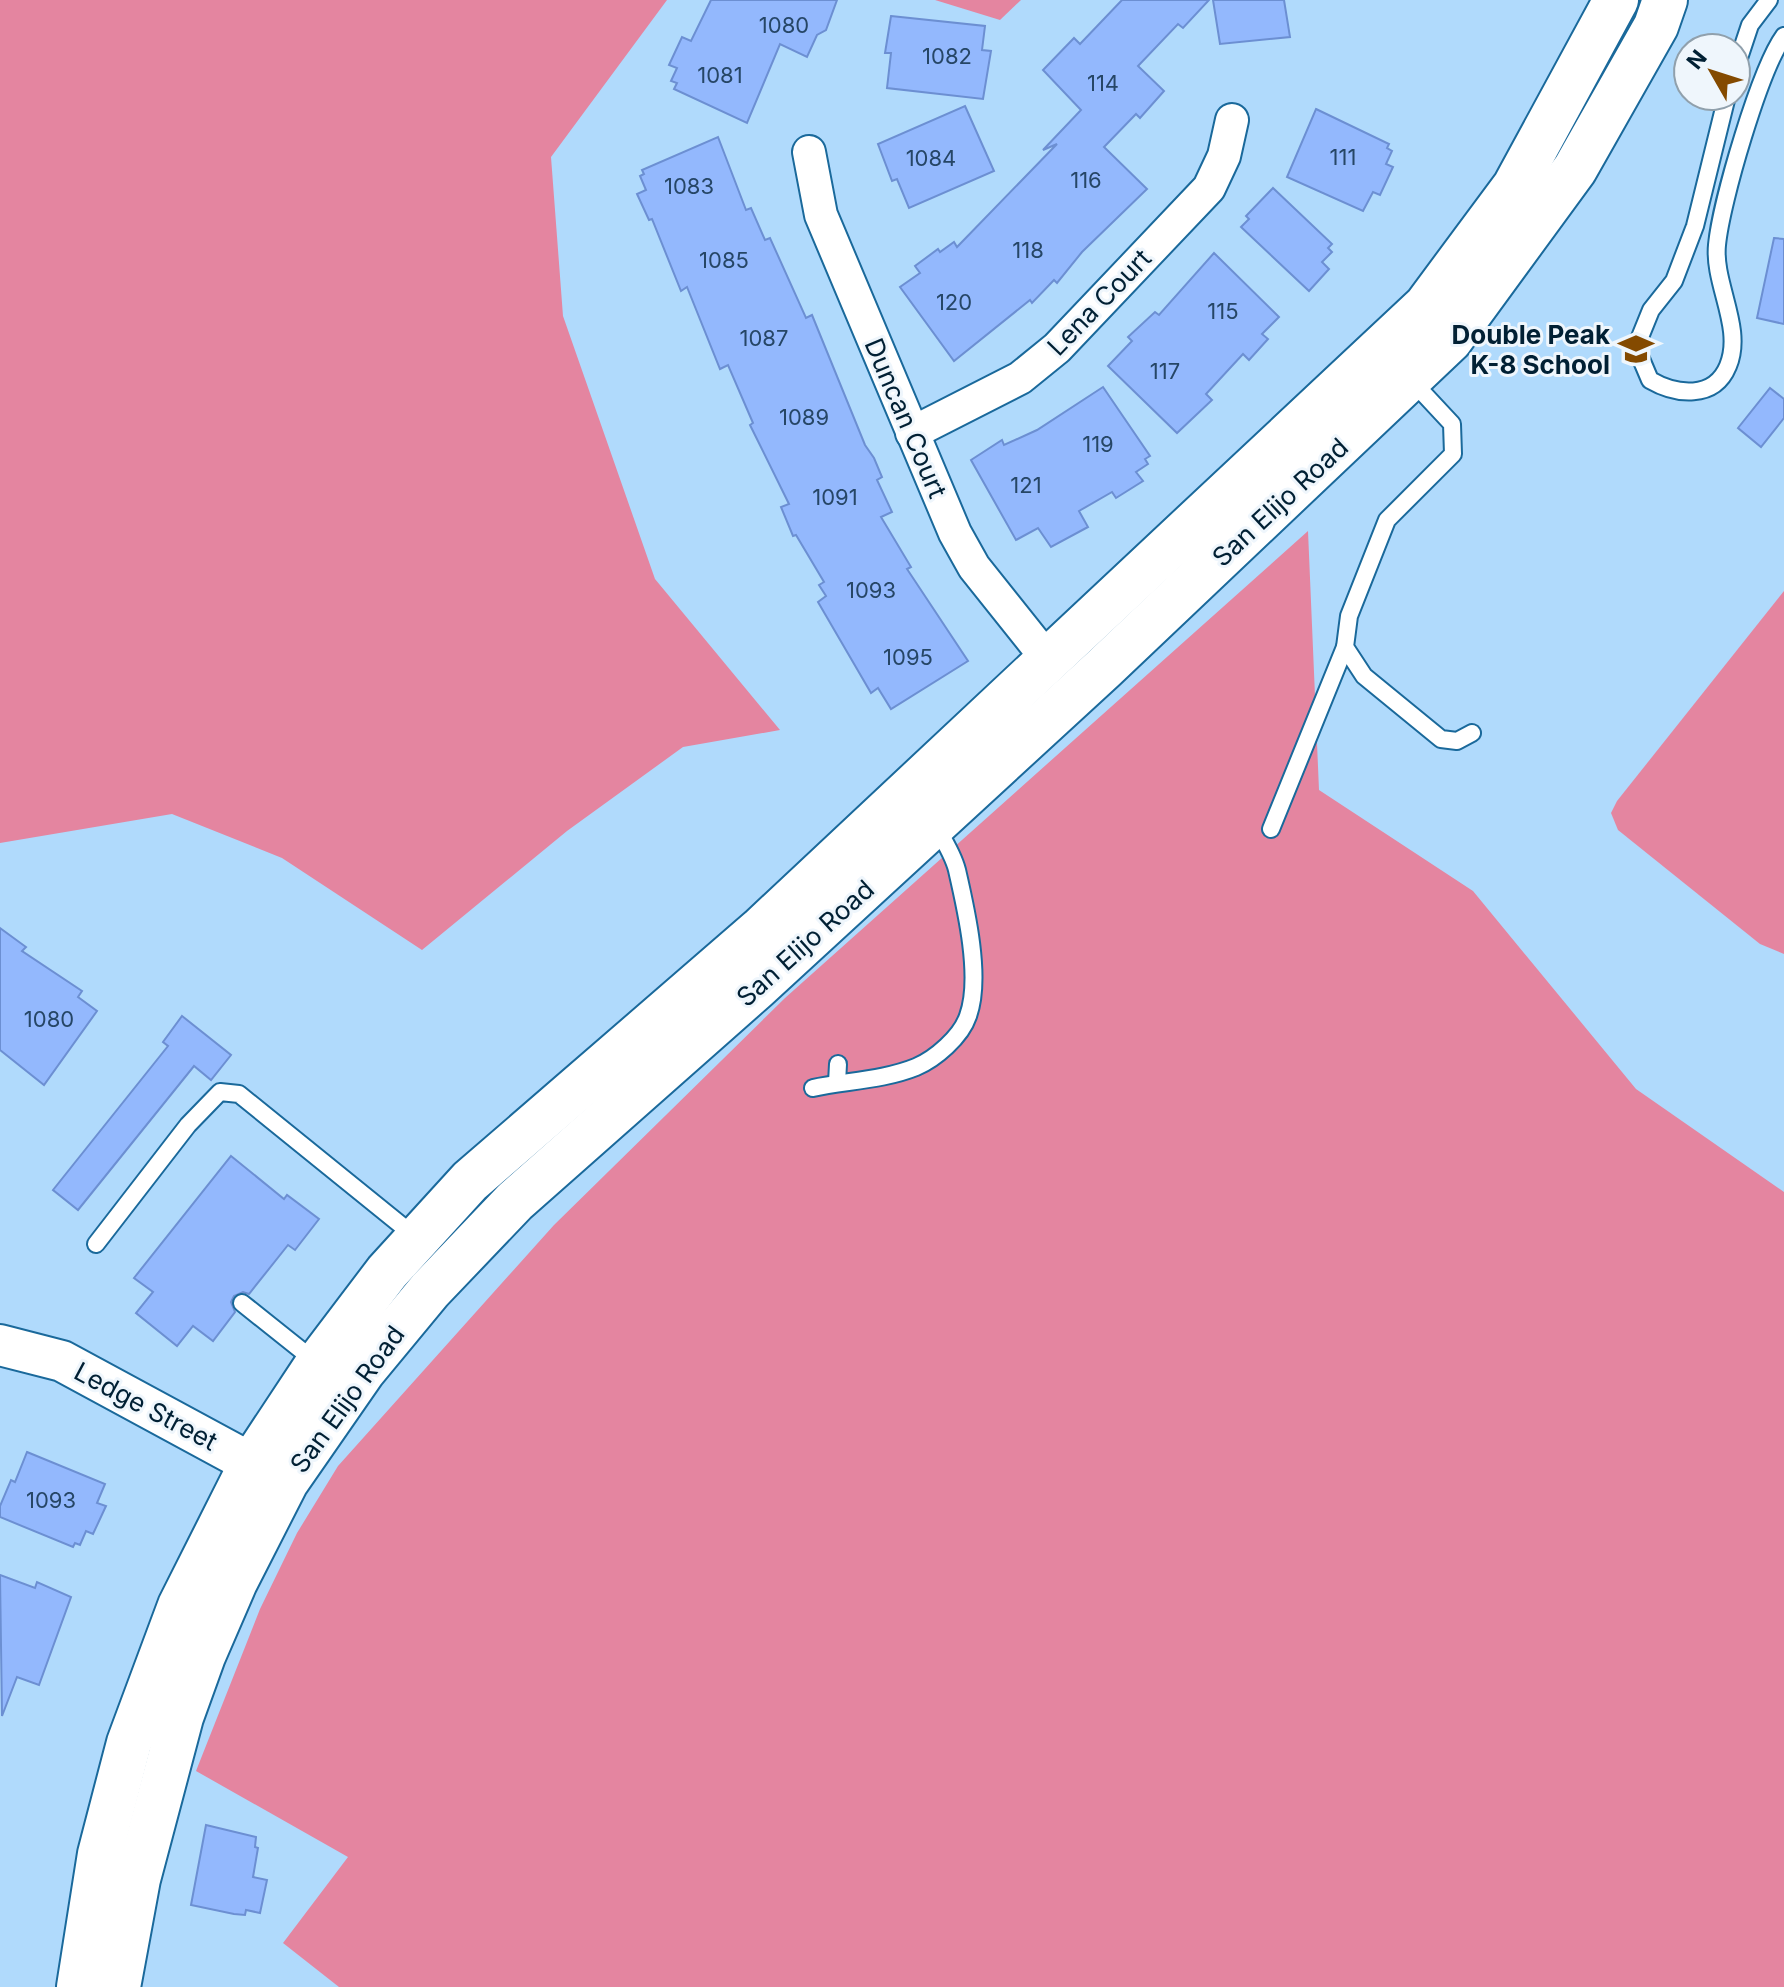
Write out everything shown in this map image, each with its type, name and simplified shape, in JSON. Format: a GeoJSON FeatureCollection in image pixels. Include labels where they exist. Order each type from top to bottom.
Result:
{"type":"FeatureCollection","features":[{"type":"Feature","properties":{"kind":"main road","name":"San Elijo Road"},"geometry":{"type":"LineString","coordinates":[[118,1987],[138,1879],[181,1717],[235,1582],[269,1472],[318,1363],[387,1272],[470,1181],[760,930],[1426,306],[1515,186],[1616,0]]}},
{"type":"Feature","properties":{"kind":"main road","name":"San Elijo Road"},"geometry":{"type":"LineString","coordinates":[[79,1987],[100,1854],[129,1743],[180,1606],[269,1472],[363,1371],[430,1290],[515,1201],[934,824],[1450,340],[1575,169],[1656,26],[1665,0]]}},
{"type":"Feature","properties":{"kind":"main road"},"geometry":{"type":"LineString","coordinates":[[363,1371],[360,1353],[364,1336],[412,1279],[421,1263],[418,1239]]}},
{"type":"Feature","properties":{"kind":"street","name":"Lena Court"},"geometry":{"type":"LineString","coordinates":[[912,433],[1020,378],[1057,348],[1209,188],[1224,156],[1232,120]]}},
{"type":"Feature","properties":{"kind":"street","name":"Duncan Court"},"geometry":{"type":"LineString","coordinates":[[809,152],[821,215],[955,533],[974,567],[1049,661]]}},
{"type":"Feature","properties":{"kind":"street","name":"Ledge Street"},"geometry":{"type":"LineString","coordinates":[[0,1345],[62,1361],[269,1472]]}},
{"type":"Feature","properties":{"kind":"lane"},"geometry":{"type":"LineString","coordinates":[[1748,32],[1769,0]]}},
{"type":"Feature","properties":{"kind":"lane"},"geometry":{"type":"LineString","coordinates":[[1723,112],[1695,226],[1674,281],[1651,310],[1636,347],[1650,380],[1682,394],[1701,390],[1716,381],[1728,367],[1733,343],[1717,245],[1758,91],[1771,53],[1784,36]]}},
{"type":"Feature","properties":{"kind":"lane"},"geometry":{"type":"LineString","coordinates":[[1271,829],[1345,647],[1349,616],[1387,520],[1453,454],[1452,424],[1410,379]]}},
{"type":"Feature","properties":{"kind":"lane"},"geometry":{"type":"LineString","coordinates":[[1345,647],[1364,676],[1441,739],[1457,741],[1472,733]]}},
{"type":"Feature","properties":{"kind":"lane"},"geometry":{"type":"LineString","coordinates":[[813,1088],[918,1066],[953,1038],[968,1018],[973,989],[970,936],[957,870],[934,824]]}},
{"type":"Feature","properties":{"kind":"lane"},"geometry":{"type":"LineString","coordinates":[[837,1083],[838,1064]]}},
{"type":"Feature","properties":{"kind":"lane"},"geometry":{"type":"LineString","coordinates":[[96,1244],[188,1125],[220,1092],[239,1094],[418,1239]]}},
{"type":"Feature","properties":{"kind":"lane"},"geometry":{"type":"LineString","coordinates":[[242,1303],[318,1363]]}},
{"type":"Feature","properties":{"kind":"shaded area"},"geometry":{"type":"Polygon","coordinates":[[[0,0],[667,0],[551,157],[563,316],[655,579],[780,730],[683,747],[567,831],[422,950],[282,858],[172,814],[0,843],[0,0]]]}},
{"type":"Feature","properties":{"kind":"shaded area"},"geometry":{"type":"Polygon","coordinates":[[[935,0],[1021,0],[1000,20],[935,0]]]}},
{"type":"Feature","properties":{"kind":"shaded area"},"geometry":{"type":"Polygon","coordinates":[[[1308,531],[1319,790],[1473,891],[1636,1089],[1784,1192],[1784,1987],[339,1987],[283,1943],[348,1857],[196,1771],[260,1609],[297,1533],[338,1466],[554,1225],[785,998],[1308,531]]]}},
{"type":"Feature","properties":{"kind":"shaded area"},"geometry":{"type":"Polygon","coordinates":[[[1784,591],[1784,954],[1760,944],[1618,830],[1611,813],[1617,801],[1784,591]]]}},
{"type":"Feature","properties":{"kind":"building"},"geometry":{"type":"Polygon","coordinates":[[[711,0],[837,0],[826,30],[817,35],[807,57],[780,44],[747,123],[674,89],[677,83],[671,81],[677,68],[669,65],[682,37],[691,41],[711,0]]]}},
{"type":"Feature","properties":{"kind":"building"},"geometry":{"type":"Polygon","coordinates":[[[1122,0],[1209,0],[1183,28],[1178,24],[1138,66],[1164,91],[1140,118],[1136,114],[1104,147],[1147,189],[1082,252],[1057,283],[1054,280],[1032,303],[1030,300],[954,361],[900,287],[920,273],[915,266],[938,249],[940,252],[954,242],[957,247],[1057,144],[1043,150],[1081,110],[1043,70],[1074,38],[1080,44],[1122,0]]]}},
{"type":"Feature","properties":{"kind":"building"},"geometry":{"type":"Polygon","coordinates":[[[1213,0],[1284,0],[1290,37],[1220,44],[1213,0]]]}},
{"type":"Feature","properties":{"kind":"building"},"geometry":{"type":"Polygon","coordinates":[[[891,16],[985,26],[982,50],[991,51],[983,99],[887,88],[891,53],[885,53],[891,16]]]}},
{"type":"Feature","properties":{"kind":"building"},"geometry":{"type":"Polygon","coordinates":[[[965,106],[994,171],[909,208],[897,179],[892,181],[878,144],[965,106]]]}},
{"type":"Feature","properties":{"kind":"building"},"geometry":{"type":"Polygon","coordinates":[[[1316,109],[1389,144],[1387,148],[1392,151],[1386,164],[1393,167],[1380,195],[1373,192],[1363,211],[1287,177],[1316,109]]]}},
{"type":"Feature","properties":{"kind":"building"},"geometry":{"type":"Polygon","coordinates":[[[718,137],[746,210],[751,208],[765,240],[770,238],[806,318],[812,315],[865,445],[874,458],[882,477],[877,480],[892,512],[881,517],[911,567],[907,569],[968,661],[891,709],[878,688],[871,693],[818,602],[826,596],[819,585],[824,582],[796,535],[793,536],[781,507],[789,504],[750,425],[753,423],[728,365],[720,369],[687,287],[681,291],[652,219],[649,220],[637,194],[646,190],[640,176],[644,174],[642,170],[718,137]]]}},
{"type":"Feature","properties":{"kind":"building"},"geometry":{"type":"Polygon","coordinates":[[[1273,188],[1332,244],[1328,248],[1332,252],[1322,262],[1329,269],[1309,291],[1241,227],[1249,219],[1246,216],[1273,188]]]}},
{"type":"Feature","properties":{"kind":"building"},"geometry":{"type":"Polygon","coordinates":[[[1774,238],[1784,239],[1784,324],[1757,318],[1774,238]]]}},
{"type":"Feature","properties":{"kind":"building"},"geometry":{"type":"Polygon","coordinates":[[[1214,253],[1279,317],[1262,334],[1268,339],[1249,360],[1243,354],[1206,394],[1212,400],[1177,433],[1108,366],[1132,341],[1128,337],[1155,312],[1159,315],[1214,253]]]}},
{"type":"Feature","properties":{"kind":"building"},"geometry":{"type":"Polygon","coordinates":[[[1103,387],[1150,456],[1145,459],[1148,464],[1136,472],[1143,481],[1116,498],[1112,492],[1079,511],[1088,527],[1051,547],[1038,528],[1016,540],[971,460],[1002,440],[1004,445],[1037,430],[1103,387]]]}},
{"type":"Feature","properties":{"kind":"building"},"geometry":{"type":"Polygon","coordinates":[[[1770,388],[1784,399],[1784,418],[1761,447],[1738,428],[1770,388]]]}},
{"type":"Feature","properties":{"kind":"building"},"geometry":{"type":"Polygon","coordinates":[[[0,928],[26,947],[22,951],[82,991],[78,997],[97,1011],[44,1085],[0,1050],[0,928]]]}},
{"type":"Feature","properties":{"kind":"building"},"geometry":{"type":"Polygon","coordinates":[[[182,1016],[231,1055],[211,1080],[194,1066],[78,1210],[53,1190],[168,1046],[163,1042],[182,1016]]]}},
{"type":"Feature","properties":{"kind":"building"},"geometry":{"type":"Polygon","coordinates":[[[231,1156],[284,1199],[287,1195],[319,1219],[295,1250],[288,1245],[249,1294],[243,1292],[234,1296],[231,1302],[235,1312],[213,1341],[193,1326],[177,1346],[136,1313],[153,1292],[134,1278],[231,1156]]]}},
{"type":"Feature","properties":{"kind":"building"},"geometry":{"type":"Polygon","coordinates":[[[27,1452],[105,1484],[97,1503],[106,1506],[93,1534],[86,1531],[80,1545],[75,1543],[73,1547],[0,1517],[0,1506],[11,1480],[15,1482],[27,1452]]]}},
{"type":"Feature","properties":{"kind":"building"},"geometry":{"type":"Polygon","coordinates":[[[0,1575],[35,1588],[37,1582],[71,1597],[39,1685],[17,1677],[2,1716],[0,1575]]]}},
{"type":"Feature","properties":{"kind":"building"},"geometry":{"type":"Polygon","coordinates":[[[206,1825],[256,1837],[255,1847],[258,1848],[253,1877],[267,1880],[260,1913],[246,1910],[245,1915],[234,1914],[191,1905],[206,1825]]]}},
{"type":"Feature","properties":{"kind":"place","name":"Double Peak K-8 School"},"geometry":{"type":"Point","coordinates":[1636,349]}}]}
